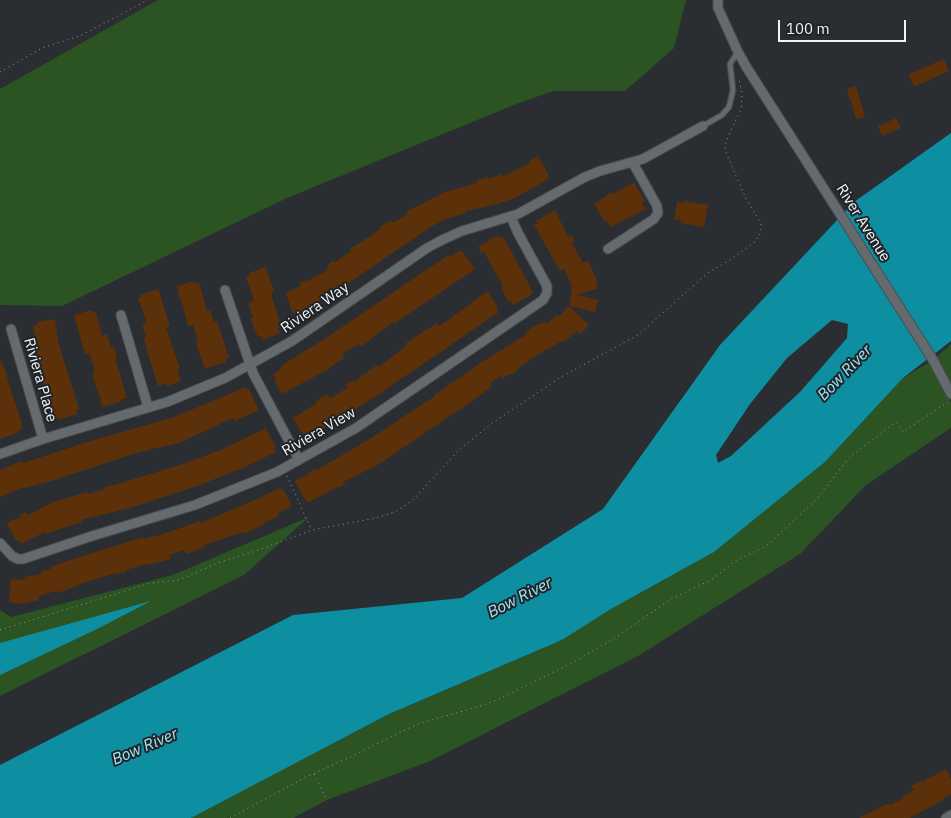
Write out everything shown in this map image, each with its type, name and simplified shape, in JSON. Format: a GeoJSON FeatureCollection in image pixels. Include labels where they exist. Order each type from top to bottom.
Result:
{"type":"FeatureCollection","features":[{"type":"Feature","properties":{"kind":"street","name":"River Avenue"},"geometry":{"type":"LineString","coordinates":[[718,0],[718,8],[747,68],[933,360],[951,394]]}},
{"type":"Feature","properties":{"kind":"street","name":"Riviera Way"},"geometry":{"type":"LineString","coordinates":[[0,454],[203,388],[250,366],[292,341],[427,248],[462,231],[511,217],[593,174],[633,163],[703,126]]}},
{"type":"Feature","properties":{"kind":"street"},"geometry":{"type":"LineString","coordinates":[[608,249],[654,219],[658,213],[657,206],[633,163]]}},
{"type":"Feature","properties":{"kind":"street","name":"Riviera View"},"geometry":{"type":"LineString","coordinates":[[0,543],[12,556],[18,559],[28,558],[215,498],[256,482],[300,460],[366,422],[543,300],[547,293],[547,286],[516,230],[511,217]]}},
{"type":"Feature","properties":{"kind":"street"},"geometry":{"type":"LineString","coordinates":[[225,290],[250,366],[300,460]]}},
{"type":"Feature","properties":{"kind":"street"},"geometry":{"type":"LineString","coordinates":[[121,315],[148,407]]}},
{"type":"Feature","properties":{"kind":"street","name":"Riviera Place"},"geometry":{"type":"LineString","coordinates":[[10,329],[43,439]]}},
{"type":"Feature","properties":{"kind":"street"},"geometry":{"type":"LineString","coordinates":[[946,818],[951,815]]}},
{"type":"Feature","properties":{"kind":"lane"},"geometry":{"type":"LineString","coordinates":[[703,126],[722,115],[728,108],[733,90],[730,64],[738,52]]}},
{"type":"Feature","properties":{"kind":"path"},"geometry":{"type":"LineString","coordinates":[[0,72],[42,48],[80,36],[148,0]]}},
{"type":"Feature","properties":{"kind":"path"},"geometry":{"type":"LineString","coordinates":[[0,630],[151,583],[179,580],[220,562],[312,530],[382,517],[397,511],[406,506],[459,450],[491,424],[562,377],[638,335],[709,272],[755,242],[761,232],[762,223],[746,199],[724,145],[741,108],[742,93],[737,74]]}},
{"type":"Feature","properties":{"kind":"path"},"geometry":{"type":"LineString","coordinates":[[230,818],[412,726],[497,700],[574,662],[612,640],[671,599],[711,580],[736,560],[765,547],[816,500],[847,460],[896,422],[903,432],[951,400]]}},
{"type":"Feature","properties":{"kind":"path"},"geometry":{"type":"LineString","coordinates":[[287,475],[312,530]]}},
{"type":"Feature","properties":{"kind":"path"},"geometry":{"type":"LineString","coordinates":[[314,774],[327,800]]}},
{"type":"Feature","properties":{"kind":"green space"},"geometry":{"type":"Polygon","coordinates":[[[158,0],[686,0],[674,48],[625,91],[553,91],[516,104],[287,198],[62,306],[0,305],[0,89],[158,0]]]}},
{"type":"Feature","properties":{"kind":"green space"},"geometry":{"type":"Polygon","coordinates":[[[951,344],[951,395],[937,369],[951,403],[951,428],[866,485],[800,554],[638,656],[430,761],[327,800],[293,818],[191,818],[389,714],[562,640],[611,609],[714,552],[825,462],[903,378],[933,360],[951,344]]]}},
{"type":"Feature","properties":{"kind":"green space"},"geometry":{"type":"Polygon","coordinates":[[[309,517],[244,575],[0,696],[0,610],[11,617],[173,575],[309,517]]]}},
{"type":"Feature","properties":{"kind":"water","name":"Bow River"},"geometry":{"type":"Polygon","coordinates":[[[951,133],[951,341],[903,378],[825,462],[714,552],[611,609],[562,640],[389,714],[191,818],[0,818],[0,765],[293,615],[462,598],[603,509],[720,345],[854,202],[951,133]],[[832,320],[787,358],[750,404],[716,455],[718,463],[731,456],[800,392],[847,338],[848,324],[832,320]]]}},
{"type":"Feature","properties":{"kind":"water"},"geometry":{"type":"Polygon","coordinates":[[[151,601],[95,630],[0,675],[0,643],[151,601]]]}},
{"type":"Feature","properties":{"kind":"building"},"geometry":{"type":"Polygon","coordinates":[[[944,59],[949,71],[914,87],[909,74],[944,59]]]}},
{"type":"Feature","properties":{"kind":"building"},"geometry":{"type":"Polygon","coordinates":[[[856,86],[865,117],[856,119],[847,88],[856,86]]]}},
{"type":"Feature","properties":{"kind":"building"},"geometry":{"type":"Polygon","coordinates":[[[896,118],[901,128],[882,136],[878,126],[896,118]]]}},
{"type":"Feature","properties":{"kind":"building"},"geometry":{"type":"Polygon","coordinates":[[[538,156],[549,179],[515,198],[498,204],[465,211],[466,213],[434,225],[335,292],[319,300],[320,302],[306,309],[306,312],[296,316],[294,312],[292,313],[286,292],[301,286],[300,283],[305,280],[306,282],[326,271],[329,267],[327,265],[333,261],[334,263],[351,251],[350,249],[381,229],[380,227],[391,220],[393,223],[407,214],[406,212],[445,192],[477,183],[477,180],[488,177],[488,179],[501,174],[502,177],[530,163],[529,161],[538,156]]]}},
{"type":"Feature","properties":{"kind":"building"},"geometry":{"type":"Polygon","coordinates":[[[634,182],[645,201],[642,203],[646,209],[611,227],[608,221],[605,222],[594,204],[612,192],[613,194],[634,182]]]}},
{"type":"Feature","properties":{"kind":"building"},"geometry":{"type":"Polygon","coordinates":[[[684,201],[708,205],[704,227],[680,223],[681,220],[674,219],[677,202],[683,203],[684,201]]]}},
{"type":"Feature","properties":{"kind":"building"},"geometry":{"type":"Polygon","coordinates":[[[555,210],[568,237],[571,235],[575,241],[572,242],[583,263],[588,261],[598,283],[596,284],[597,289],[576,295],[598,300],[595,312],[569,306],[572,290],[571,284],[564,269],[560,271],[534,225],[538,223],[536,221],[555,210]]]}},
{"type":"Feature","properties":{"kind":"building"},"geometry":{"type":"Polygon","coordinates":[[[498,235],[499,238],[502,236],[508,245],[533,292],[513,305],[506,297],[501,287],[503,286],[484,252],[481,253],[478,247],[498,235]]]}},
{"type":"Feature","properties":{"kind":"building"},"geometry":{"type":"Polygon","coordinates":[[[460,250],[475,269],[394,324],[393,322],[362,346],[360,344],[355,346],[342,355],[344,358],[325,371],[282,394],[274,381],[276,380],[273,374],[282,368],[281,366],[435,264],[460,250]]]}},
{"type":"Feature","properties":{"kind":"building"},"geometry":{"type":"Polygon","coordinates":[[[266,267],[274,292],[271,293],[281,327],[278,328],[280,333],[263,340],[262,336],[258,337],[250,318],[253,317],[248,303],[254,301],[246,276],[250,275],[249,273],[266,267]]]}},
{"type":"Feature","properties":{"kind":"building"},"geometry":{"type":"Polygon","coordinates":[[[194,281],[195,284],[199,283],[207,311],[210,310],[214,322],[217,321],[229,358],[225,359],[226,362],[205,369],[196,343],[198,342],[193,325],[188,326],[181,298],[177,292],[179,292],[177,286],[194,281]]]}},
{"type":"Feature","properties":{"kind":"building"},"geometry":{"type":"Polygon","coordinates":[[[158,289],[170,326],[166,328],[180,368],[177,369],[181,381],[167,386],[167,383],[158,386],[144,338],[146,337],[142,324],[147,322],[138,299],[141,298],[140,295],[158,289]]]}},
{"type":"Feature","properties":{"kind":"building"},"geometry":{"type":"Polygon","coordinates":[[[487,291],[498,307],[496,308],[499,312],[369,401],[308,438],[306,435],[304,436],[293,418],[317,403],[316,401],[327,394],[330,399],[344,390],[348,387],[346,384],[353,380],[354,382],[377,365],[379,367],[407,345],[406,343],[437,323],[439,326],[487,291]]]}},
{"type":"Feature","properties":{"kind":"building"},"geometry":{"type":"Polygon","coordinates":[[[569,306],[589,325],[581,334],[577,331],[564,342],[563,340],[548,350],[546,349],[511,375],[502,379],[501,376],[490,383],[492,386],[484,391],[484,393],[376,466],[343,482],[345,484],[339,488],[307,503],[295,481],[371,438],[435,396],[482,362],[527,334],[526,332],[531,328],[540,323],[544,322],[546,324],[557,315],[558,317],[569,306]]]}},
{"type":"Feature","properties":{"kind":"building"},"geometry":{"type":"Polygon","coordinates":[[[92,310],[93,313],[96,312],[102,336],[107,334],[111,348],[114,347],[117,356],[115,357],[127,398],[120,400],[121,402],[102,407],[92,374],[94,373],[94,367],[89,353],[85,354],[74,315],[92,310]]]}},
{"type":"Feature","properties":{"kind":"building"},"geometry":{"type":"Polygon","coordinates":[[[55,319],[58,341],[79,409],[76,410],[77,414],[59,420],[58,418],[54,419],[31,342],[36,340],[33,326],[37,325],[37,322],[55,319]]]}},
{"type":"Feature","properties":{"kind":"building"},"geometry":{"type":"Polygon","coordinates":[[[0,361],[2,361],[23,428],[19,430],[20,432],[0,439],[0,361]]]}},
{"type":"Feature","properties":{"kind":"building"},"geometry":{"type":"Polygon","coordinates":[[[246,387],[249,389],[259,410],[235,421],[233,418],[179,443],[140,452],[51,481],[24,487],[0,497],[0,470],[22,461],[23,463],[174,417],[246,387]]]}},
{"type":"Feature","properties":{"kind":"building"},"geometry":{"type":"Polygon","coordinates":[[[266,428],[276,448],[274,449],[276,452],[243,468],[197,486],[130,508],[81,520],[82,522],[45,534],[45,532],[21,544],[19,540],[16,541],[7,523],[21,517],[20,515],[26,512],[28,515],[53,502],[87,492],[88,494],[105,489],[105,487],[111,485],[183,464],[223,449],[266,428]]]}},
{"type":"Feature","properties":{"kind":"building"},"geometry":{"type":"Polygon","coordinates":[[[281,487],[292,506],[278,513],[279,516],[244,534],[243,532],[205,545],[205,547],[186,554],[184,550],[169,555],[171,559],[126,570],[126,572],[112,574],[57,593],[56,591],[39,596],[39,600],[19,604],[9,602],[11,579],[25,580],[24,577],[42,574],[41,572],[52,568],[52,566],[143,537],[144,539],[163,534],[200,521],[201,523],[281,487]]]}},
{"type":"Feature","properties":{"kind":"building"},"geometry":{"type":"Polygon","coordinates":[[[946,769],[951,779],[951,794],[943,798],[943,800],[910,818],[859,818],[889,803],[890,805],[904,798],[903,796],[914,790],[911,786],[946,769]]]}}]}
